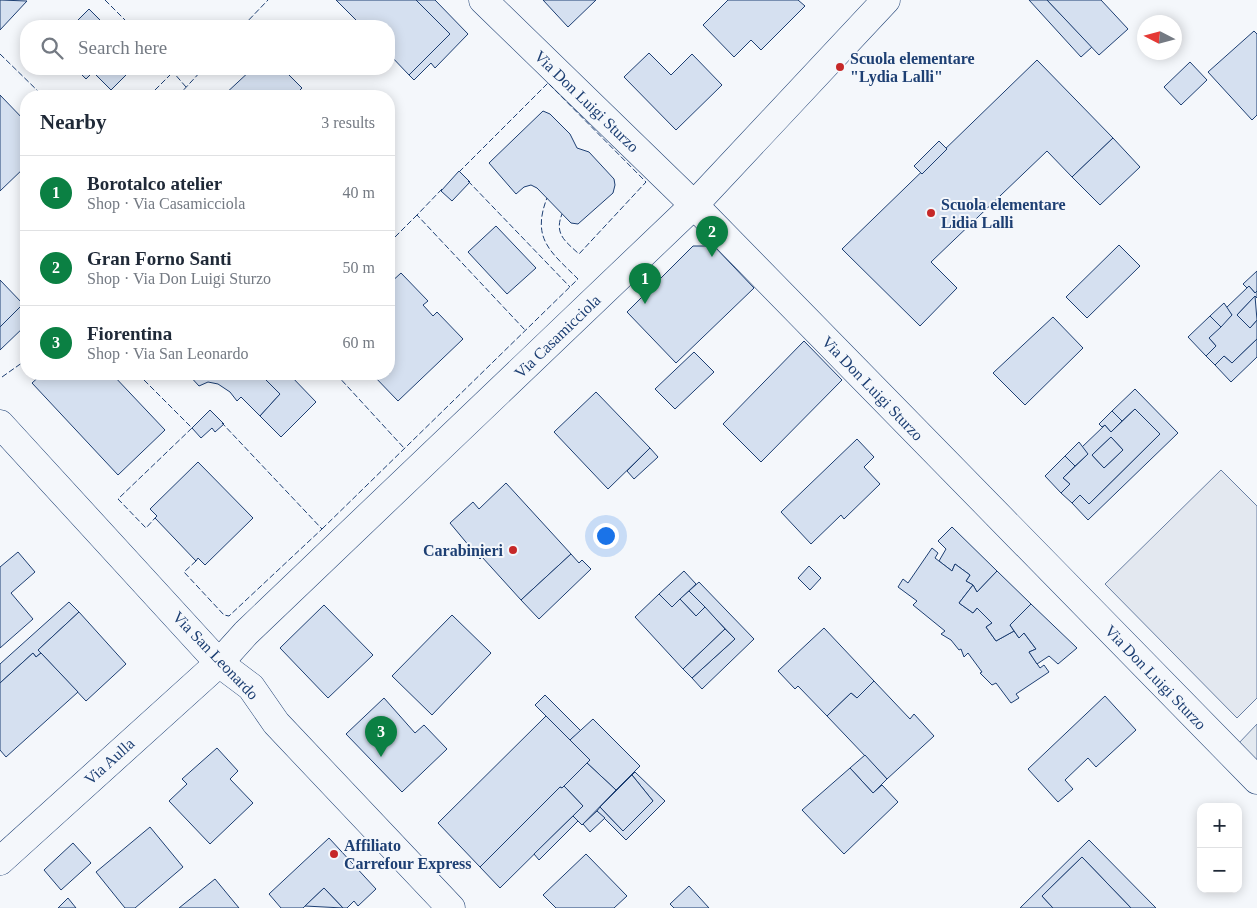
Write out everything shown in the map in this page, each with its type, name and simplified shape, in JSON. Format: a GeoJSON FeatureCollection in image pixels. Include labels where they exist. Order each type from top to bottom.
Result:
{"type":"FeatureCollection","features":[{"type":"Feature","properties":{"kind":"street","name":"Via Don Luigi Sturzo"},"geometry":{"type":"LineString","coordinates":[[484,0],[694,205],[1257,780]]}},
{"type":"Feature","properties":{"kind":"street","name":"Via Casamicciola"},"geometry":{"type":"LineString","coordinates":[[219,663],[246,633],[694,205],[886,0]]}},
{"type":"Feature","properties":{"kind":"street","name":"Via San Leonardo"},"geometry":{"type":"LineString","coordinates":[[0,424],[219,663],[251,687],[276,723],[451,908]]}},
{"type":"Feature","properties":{"kind":"street","name":"Via Aulla"},"geometry":{"type":"LineString","coordinates":[[0,861],[219,663]]}},
{"type":"Feature","properties":{"kind":"shaded area"},"geometry":{"type":"Polygon","coordinates":[[[1221,470],[1257,506],[1257,698],[1237,718],[1105,584],[1221,470]]]}},
{"type":"Feature","properties":{"kind":"shaded area"},"geometry":{"type":"Polygon","coordinates":[[[1257,724],[1257,762],[1238,744],[1257,724]]]}},
{"type":"Feature","properties":{"kind":"building"},"geometry":{"type":"Polygon","coordinates":[[[0,0],[27,1],[0,30],[0,0]]]}},
{"type":"Feature","properties":{"kind":"building"},"geometry":{"type":"Polygon","coordinates":[[[336,0],[416,0],[450,34],[409,75],[395,60],[395,20],[356,20],[336,0]]]}},
{"type":"Feature","properties":{"kind":"building"},"geometry":{"type":"Polygon","coordinates":[[[416,0],[435,0],[468,34],[435,68],[431,63],[414,80],[409,75],[450,34],[416,0]]]}},
{"type":"Feature","properties":{"kind":"building"},"geometry":{"type":"Polygon","coordinates":[[[543,0],[596,0],[568,27],[543,0]]]}},
{"type":"Feature","properties":{"kind":"building"},"geometry":{"type":"Polygon","coordinates":[[[728,0],[798,0],[805,6],[761,50],[751,40],[734,57],[703,25],[728,0]]]}},
{"type":"Feature","properties":{"kind":"building"},"geometry":{"type":"Polygon","coordinates":[[[1029,0],[1047,0],[1092,47],[1081,57],[1029,0]]]}},
{"type":"Feature","properties":{"kind":"building"},"geometry":{"type":"Polygon","coordinates":[[[1047,0],[1101,0],[1128,29],[1099,55],[1047,0]]]}},
{"type":"Feature","properties":{"kind":"building"},"geometry":{"type":"Polygon","coordinates":[[[89,9],[100,20],[78,20],[89,9]]]}},
{"type":"Feature","properties":{"kind":"building"},"geometry":{"type":"Polygon","coordinates":[[[1254,31],[1257,34],[1257,115],[1252,120],[1208,72],[1254,31]]]}},
{"type":"Feature","properties":{"kind":"building"},"geometry":{"type":"Polygon","coordinates":[[[649,53],[671,75],[692,54],[722,85],[676,130],[624,77],[649,53]]]}},
{"type":"Feature","properties":{"kind":"building","name":"Scuola elementare Lidia Lalli"},"geometry":{"type":"Polygon","coordinates":[[[1037,60],[1113,138],[1072,177],[1047,151],[931,262],[957,288],[920,326],[842,249],[1037,60]]]}},
{"type":"Feature","properties":{"kind":"building"},"geometry":{"type":"Polygon","coordinates":[[[1190,62],[1207,80],[1181,105],[1164,87],[1190,62]]]}},
{"type":"Feature","properties":{"kind":"building"},"geometry":{"type":"Polygon","coordinates":[[[82,75],[90,75],[86,79],[82,75]]]}},
{"type":"Feature","properties":{"kind":"building"},"geometry":{"type":"Polygon","coordinates":[[[96,75],[126,75],[111,90],[96,75]]]}},
{"type":"Feature","properties":{"kind":"building"},"geometry":{"type":"Polygon","coordinates":[[[246,75],[289,75],[302,88],[300,90],[229,90],[246,75]]]}},
{"type":"Feature","properties":{"kind":"building"},"geometry":{"type":"Polygon","coordinates":[[[0,95],[20,116],[20,172],[0,191],[0,95]]]}},
{"type":"Feature","properties":{"kind":"building"},"geometry":{"type":"Polygon","coordinates":[[[543,111],[550,114],[570,134],[577,148],[589,152],[614,179],[613,193],[578,224],[571,223],[537,188],[531,185],[524,187],[516,194],[489,163],[543,111]]]}},
{"type":"Feature","properties":{"kind":"building"},"geometry":{"type":"Polygon","coordinates":[[[1113,138],[1140,167],[1100,205],[1072,177],[1113,138]]]}},
{"type":"Feature","properties":{"kind":"building"},"geometry":{"type":"Polygon","coordinates":[[[939,141],[947,149],[922,174],[914,166],[939,141]]]}},
{"type":"Feature","properties":{"kind":"building"},"geometry":{"type":"Polygon","coordinates":[[[459,171],[470,182],[452,201],[441,191],[459,171]]]}},
{"type":"Feature","properties":{"kind":"building"},"geometry":{"type":"Polygon","coordinates":[[[496,226],[536,268],[507,294],[468,252],[496,226]]]}},
{"type":"Feature","properties":{"kind":"building"},"geometry":{"type":"Polygon","coordinates":[[[1119,245],[1140,266],[1087,318],[1066,297],[1119,245]]]}},
{"type":"Feature","properties":{"kind":"building"},"geometry":{"type":"Polygon","coordinates":[[[693,246],[714,246],[754,288],[676,363],[627,312],[693,246]]]}},
{"type":"Feature","properties":{"kind":"building"},"geometry":{"type":"Polygon","coordinates":[[[1257,271],[1257,291],[1255,293],[1249,286],[1247,288],[1243,284],[1257,271]]]}},
{"type":"Feature","properties":{"kind":"building"},"geometry":{"type":"Polygon","coordinates":[[[401,273],[428,301],[423,305],[433,316],[437,312],[463,339],[398,401],[378,380],[395,380],[395,278],[401,273]]]}},
{"type":"Feature","properties":{"kind":"building"},"geometry":{"type":"Polygon","coordinates":[[[0,280],[20,301],[20,307],[0,327],[0,280]]]}},
{"type":"Feature","properties":{"kind":"building"},"geometry":{"type":"Polygon","coordinates":[[[1249,286],[1255,293],[1257,291],[1257,298],[1255,296],[1237,315],[1250,328],[1257,320],[1257,339],[1232,363],[1224,356],[1215,365],[1206,356],[1216,346],[1209,338],[1232,315],[1226,308],[1249,286]]]}},
{"type":"Feature","properties":{"kind":"building"},"geometry":{"type":"Polygon","coordinates":[[[1255,296],[1257,320],[1250,328],[1237,315],[1255,296]]]}},
{"type":"Feature","properties":{"kind":"building"},"geometry":{"type":"Polygon","coordinates":[[[1224,303],[1232,315],[1221,327],[1210,316],[1224,303]]]}},
{"type":"Feature","properties":{"kind":"building"},"geometry":{"type":"Polygon","coordinates":[[[20,307],[20,331],[0,350],[0,327],[20,307]]]}},
{"type":"Feature","properties":{"kind":"building"},"geometry":{"type":"Polygon","coordinates":[[[1210,316],[1221,327],[1209,338],[1216,346],[1206,356],[1188,337],[1210,316]]]}},
{"type":"Feature","properties":{"kind":"building"},"geometry":{"type":"Polygon","coordinates":[[[1053,317],[1083,348],[1025,405],[993,373],[1053,317]]]}},
{"type":"Feature","properties":{"kind":"building"},"geometry":{"type":"Polygon","coordinates":[[[1257,339],[1257,357],[1231,382],[1215,365],[1224,356],[1232,363],[1257,339]]]}},
{"type":"Feature","properties":{"kind":"building"},"geometry":{"type":"Polygon","coordinates":[[[804,341],[842,380],[761,462],[723,424],[804,341]]]}},
{"type":"Feature","properties":{"kind":"building"},"geometry":{"type":"Polygon","coordinates":[[[694,352],[714,372],[675,409],[655,389],[694,352]]]}},
{"type":"Feature","properties":{"kind":"building"},"geometry":{"type":"Polygon","coordinates":[[[35,380],[118,380],[165,430],[118,475],[32,383],[35,380]]]}},
{"type":"Feature","properties":{"kind":"building"},"geometry":{"type":"Polygon","coordinates":[[[194,380],[266,380],[280,394],[260,416],[241,397],[237,401],[230,392],[218,384],[208,382],[199,386],[194,380]]]}},
{"type":"Feature","properties":{"kind":"building"},"geometry":{"type":"Polygon","coordinates":[[[266,380],[295,380],[316,402],[281,437],[260,416],[280,394],[266,380]]]}},
{"type":"Feature","properties":{"kind":"building"},"geometry":{"type":"Polygon","coordinates":[[[1135,389],[1178,433],[1088,520],[1072,503],[1080,495],[1089,504],[1160,434],[1135,409],[1122,421],[1112,411],[1135,389]]]}},
{"type":"Feature","properties":{"kind":"building"},"geometry":{"type":"Polygon","coordinates":[[[596,392],[650,448],[608,489],[554,432],[596,392]]]}},
{"type":"Feature","properties":{"kind":"building"},"geometry":{"type":"Polygon","coordinates":[[[1135,409],[1160,434],[1089,504],[1080,495],[1072,503],[1061,493],[1070,484],[1063,478],[1088,454],[1081,448],[1105,425],[1111,432],[1135,409]],[[1111,437],[1092,455],[1104,468],[1123,450],[1111,437]]]}},
{"type":"Feature","properties":{"kind":"building"},"geometry":{"type":"Polygon","coordinates":[[[210,410],[224,424],[215,432],[212,428],[201,438],[192,428],[210,410]]]}},
{"type":"Feature","properties":{"kind":"building"},"geometry":{"type":"Polygon","coordinates":[[[1112,411],[1122,421],[1111,432],[1105,425],[1102,427],[1099,424],[1112,411]]]}},
{"type":"Feature","properties":{"kind":"building"},"geometry":{"type":"Polygon","coordinates":[[[1111,437],[1123,450],[1104,468],[1092,455],[1111,437]]]}},
{"type":"Feature","properties":{"kind":"building"},"geometry":{"type":"Polygon","coordinates":[[[857,439],[874,457],[864,467],[880,484],[844,519],[841,515],[811,544],[781,512],[857,439]]]}},
{"type":"Feature","properties":{"kind":"building"},"geometry":{"type":"Polygon","coordinates":[[[1079,442],[1088,454],[1075,466],[1065,456],[1079,442]]]}},
{"type":"Feature","properties":{"kind":"building"},"geometry":{"type":"Polygon","coordinates":[[[650,448],[658,457],[634,479],[627,471],[650,448]]]}},
{"type":"Feature","properties":{"kind":"building"},"geometry":{"type":"Polygon","coordinates":[[[1065,456],[1075,466],[1063,478],[1070,484],[1061,493],[1045,476],[1065,456]]]}},
{"type":"Feature","properties":{"kind":"building"},"geometry":{"type":"Polygon","coordinates":[[[198,462],[253,518],[205,565],[198,558],[196,561],[155,518],[157,516],[150,509],[198,462]]]}},
{"type":"Feature","properties":{"kind":"building"},"geometry":{"type":"Polygon","coordinates":[[[506,483],[571,554],[521,600],[482,557],[480,559],[450,523],[473,502],[479,509],[506,483]]]}},
{"type":"Feature","properties":{"kind":"building"},"geometry":{"type":"Polygon","coordinates":[[[952,527],[997,571],[977,592],[973,585],[966,581],[970,575],[955,564],[952,571],[939,561],[946,549],[938,541],[952,527]]]}},
{"type":"Feature","properties":{"kind":"building"},"geometry":{"type":"Polygon","coordinates":[[[932,548],[938,553],[935,558],[952,571],[955,564],[970,575],[966,581],[973,585],[959,603],[973,613],[977,608],[992,623],[986,627],[996,641],[1014,631],[1019,638],[1024,633],[1036,649],[1029,652],[1040,668],[1044,665],[1049,672],[1016,694],[1019,698],[1011,703],[996,683],[992,685],[980,673],[982,672],[968,653],[964,657],[961,649],[959,650],[951,640],[941,634],[945,631],[913,605],[917,601],[898,587],[903,579],[908,583],[932,548]]]}},
{"type":"Feature","properties":{"kind":"building"},"geometry":{"type":"Polygon","coordinates":[[[18,552],[35,572],[11,593],[33,619],[0,648],[0,567],[18,552]]]}},
{"type":"Feature","properties":{"kind":"building"},"geometry":{"type":"Polygon","coordinates":[[[571,554],[579,563],[582,560],[591,569],[539,619],[521,600],[571,554]]]}},
{"type":"Feature","properties":{"kind":"building"},"geometry":{"type":"Polygon","coordinates":[[[809,566],[821,578],[810,590],[798,578],[809,566]]]}},
{"type":"Feature","properties":{"kind":"building"},"geometry":{"type":"Polygon","coordinates":[[[684,571],[696,584],[672,607],[659,594],[684,571]]]}},
{"type":"Feature","properties":{"kind":"building"},"geometry":{"type":"Polygon","coordinates":[[[997,571],[1031,604],[1010,625],[1014,631],[996,641],[986,627],[992,623],[977,608],[973,613],[959,603],[973,585],[977,592],[997,571]]]}},
{"type":"Feature","properties":{"kind":"building"},"geometry":{"type":"Polygon","coordinates":[[[699,582],[754,639],[702,689],[692,678],[735,639],[689,591],[699,582]]]}},
{"type":"Feature","properties":{"kind":"building"},"geometry":{"type":"Polygon","coordinates":[[[689,591],[705,607],[696,616],[680,599],[689,591]]]}},
{"type":"Feature","properties":{"kind":"building"},"geometry":{"type":"Polygon","coordinates":[[[659,594],[672,607],[680,599],[696,616],[705,607],[725,629],[683,669],[635,617],[659,594]]]}},
{"type":"Feature","properties":{"kind":"building"},"geometry":{"type":"Polygon","coordinates":[[[69,602],[79,612],[38,650],[41,653],[36,657],[33,653],[0,683],[0,664],[69,602]]]}},
{"type":"Feature","properties":{"kind":"building"},"geometry":{"type":"Polygon","coordinates":[[[1031,604],[1077,648],[1058,664],[1049,656],[1037,664],[1029,652],[1036,649],[1024,633],[1019,638],[1010,625],[1031,604]]]}},
{"type":"Feature","properties":{"kind":"building"},"geometry":{"type":"Polygon","coordinates":[[[324,605],[373,655],[328,698],[280,648],[324,605]]]}},
{"type":"Feature","properties":{"kind":"building"},"geometry":{"type":"Polygon","coordinates":[[[79,612],[126,664],[86,701],[38,650],[79,612]]]}},
{"type":"Feature","properties":{"kind":"building"},"geometry":{"type":"Polygon","coordinates":[[[452,615],[491,653],[432,715],[392,676],[452,615]]]}},
{"type":"Feature","properties":{"kind":"building"},"geometry":{"type":"Polygon","coordinates":[[[824,628],[874,681],[857,698],[851,693],[827,716],[798,686],[795,689],[778,671],[824,628]]]}},
{"type":"Feature","properties":{"kind":"building"},"geometry":{"type":"Polygon","coordinates":[[[725,629],[735,639],[692,678],[683,669],[725,629]]]}},
{"type":"Feature","properties":{"kind":"building"},"geometry":{"type":"Polygon","coordinates":[[[33,653],[36,657],[41,653],[78,692],[6,757],[0,750],[0,683],[33,653]]]}},
{"type":"Feature","properties":{"kind":"building"},"geometry":{"type":"Polygon","coordinates":[[[874,681],[910,719],[914,714],[934,736],[887,779],[827,716],[851,693],[857,698],[874,681]]]}},
{"type":"Feature","properties":{"kind":"building"},"geometry":{"type":"Polygon","coordinates":[[[545,695],[581,731],[570,740],[535,705],[545,695]]]}},
{"type":"Feature","properties":{"kind":"building"},"geometry":{"type":"Polygon","coordinates":[[[1105,696],[1136,730],[1096,767],[1088,758],[1065,780],[1073,789],[1058,802],[1028,769],[1105,696]]]}},
{"type":"Feature","properties":{"kind":"building"},"geometry":{"type":"Polygon","coordinates":[[[384,698],[415,733],[424,725],[447,749],[402,792],[346,734],[384,698]]]}},
{"type":"Feature","properties":{"kind":"building"},"geometry":{"type":"Polygon","coordinates":[[[546,716],[590,760],[562,788],[560,787],[480,867],[438,823],[546,716]]]}},
{"type":"Feature","properties":{"kind":"building"},"geometry":{"type":"Polygon","coordinates":[[[593,719],[640,766],[616,790],[587,763],[590,760],[570,740],[593,719]]]}},
{"type":"Feature","properties":{"kind":"building"},"geometry":{"type":"Polygon","coordinates":[[[217,748],[238,771],[230,779],[253,803],[210,844],[169,801],[187,784],[182,779],[217,748]]]}},
{"type":"Feature","properties":{"kind":"building"},"geometry":{"type":"Polygon","coordinates":[[[865,755],[887,779],[873,793],[850,768],[865,755]]]}},
{"type":"Feature","properties":{"kind":"building"},"geometry":{"type":"Polygon","coordinates":[[[587,763],[616,790],[582,825],[573,816],[583,806],[564,786],[587,763]]]}},
{"type":"Feature","properties":{"kind":"building"},"geometry":{"type":"Polygon","coordinates":[[[850,768],[873,793],[882,785],[898,802],[844,854],[802,810],[850,768]]]}},
{"type":"Feature","properties":{"kind":"building"},"geometry":{"type":"Polygon","coordinates":[[[635,772],[665,801],[626,840],[597,811],[600,807],[623,831],[653,801],[632,775],[635,772]]]}},
{"type":"Feature","properties":{"kind":"building"},"geometry":{"type":"Polygon","coordinates":[[[632,775],[653,801],[623,831],[600,807],[632,775]]]}},
{"type":"Feature","properties":{"kind":"building"},"geometry":{"type":"Polygon","coordinates":[[[564,786],[583,806],[500,888],[480,867],[560,787],[564,786]]]}},
{"type":"Feature","properties":{"kind":"building"},"geometry":{"type":"Polygon","coordinates":[[[597,811],[605,818],[590,832],[583,824],[597,811]]]}},
{"type":"Feature","properties":{"kind":"building"},"geometry":{"type":"Polygon","coordinates":[[[573,816],[578,821],[539,860],[534,854],[573,816]]]}},
{"type":"Feature","properties":{"kind":"building"},"geometry":{"type":"Polygon","coordinates":[[[150,827],[183,867],[135,908],[125,908],[96,872],[150,827]]]}},
{"type":"Feature","properties":{"kind":"building"},"geometry":{"type":"Polygon","coordinates":[[[329,838],[376,889],[358,906],[354,901],[347,908],[343,908],[324,888],[303,908],[281,908],[269,894],[329,838]]]}},
{"type":"Feature","properties":{"kind":"building"},"geometry":{"type":"Polygon","coordinates":[[[1089,840],[1156,908],[1131,908],[1082,857],[1042,896],[1053,908],[1020,908],[1089,840]]]}},
{"type":"Feature","properties":{"kind":"building"},"geometry":{"type":"Polygon","coordinates":[[[73,843],[91,863],[61,890],[44,870],[73,843]]]}},
{"type":"Feature","properties":{"kind":"building"},"geometry":{"type":"Polygon","coordinates":[[[586,854],[627,896],[614,908],[556,908],[543,895],[586,854]]]}},
{"type":"Feature","properties":{"kind":"building"},"geometry":{"type":"Polygon","coordinates":[[[1082,857],[1131,908],[1053,908],[1042,896],[1082,857]]]}},
{"type":"Feature","properties":{"kind":"building"},"geometry":{"type":"Polygon","coordinates":[[[215,879],[239,908],[179,908],[215,879]]]}},
{"type":"Feature","properties":{"kind":"building"},"geometry":{"type":"Polygon","coordinates":[[[689,886],[709,908],[674,908],[670,904],[689,886]]]}},
{"type":"Feature","properties":{"kind":"building"},"geometry":{"type":"Polygon","coordinates":[[[324,888],[343,908],[305,906],[324,888]]]}},
{"type":"Feature","properties":{"kind":"building"},"geometry":{"type":"Polygon","coordinates":[[[68,898],[76,908],[58,908],[68,898]]]}},
{"type":"Feature","properties":{"kind":"fence"},"geometry":{"type":"LineString","coordinates":[[105,0],[125,20]]}},
{"type":"Feature","properties":{"kind":"fence"},"geometry":{"type":"LineString","coordinates":[[249,20],[268,0]]}},
{"type":"Feature","properties":{"kind":"fence"},"geometry":{"type":"LineString","coordinates":[[0,54],[20,74]]}},
{"type":"Feature","properties":{"kind":"fence"},"geometry":{"type":"LineString","coordinates":[[22,75],[37,90]]}},
{"type":"Feature","properties":{"kind":"fence"},"geometry":{"type":"LineString","coordinates":[[155,90],[170,75]]}},
{"type":"Feature","properties":{"kind":"fence"},"geometry":{"type":"LineString","coordinates":[[176,75],[186,87]]}},
{"type":"Feature","properties":{"kind":"fence"},"geometry":{"type":"LineString","coordinates":[[184,90],[197,75]]}},
{"type":"Feature","properties":{"kind":"fence"},"geometry":{"type":"LineString","coordinates":[[459,172],[548,83],[646,182],[579,254],[562,237],[559,227],[562,214]]}},
{"type":"Feature","properties":{"kind":"fence"},"geometry":{"type":"LineString","coordinates":[[468,181],[570,287]]}},
{"type":"Feature","properties":{"kind":"fence"},"geometry":{"type":"LineString","coordinates":[[442,189],[417,215],[525,330]]}},
{"type":"Feature","properties":{"kind":"fence"},"geometry":{"type":"LineString","coordinates":[[322,529],[578,279],[546,244],[541,224],[547,198]]}},
{"type":"Feature","properties":{"kind":"fence"},"geometry":{"type":"LineString","coordinates":[[395,237],[417,215]]}},
{"type":"Feature","properties":{"kind":"fence"},"geometry":{"type":"LineString","coordinates":[[2,377],[20,364]]}},
{"type":"Feature","properties":{"kind":"fence"},"geometry":{"type":"LineString","coordinates":[[144,380],[192,428],[118,499],[146,528],[155,518]]}},
{"type":"Feature","properties":{"kind":"fence"},"geometry":{"type":"LineString","coordinates":[[342,380],[404,448]]}},
{"type":"Feature","properties":{"kind":"fence"},"geometry":{"type":"LineString","coordinates":[[196,561],[184,572],[224,615],[229,616],[322,529],[222,423]]}},
{"type":"Feature","properties":{"kind":"place","name":"Scuola elementare \"Lydia Lalli\""},"geometry":{"type":"Point","coordinates":[840,67]}},
{"type":"Feature","properties":{"kind":"place","name":"Scuola elementare Lidia Lalli"},"geometry":{"type":"Point","coordinates":[931,213]}},
{"type":"Feature","properties":{"kind":"place","name":"Gran Forno Santi"},"geometry":{"type":"Point","coordinates":[712,257]}},
{"type":"Feature","properties":{"kind":"place","name":"Borotalco atelier"},"geometry":{"type":"Point","coordinates":[645,304]}},
{"type":"Feature","properties":{"kind":"place","name":"Carabinieri"},"geometry":{"type":"Point","coordinates":[513,550]}},
{"type":"Feature","properties":{"kind":"place","name":"Fiorentina"},"geometry":{"type":"Point","coordinates":[381,757]}},
{"type":"Feature","properties":{"kind":"place","name":"Affiliato Carrefour Express"},"geometry":{"type":"Point","coordinates":[334,854]}}]}
